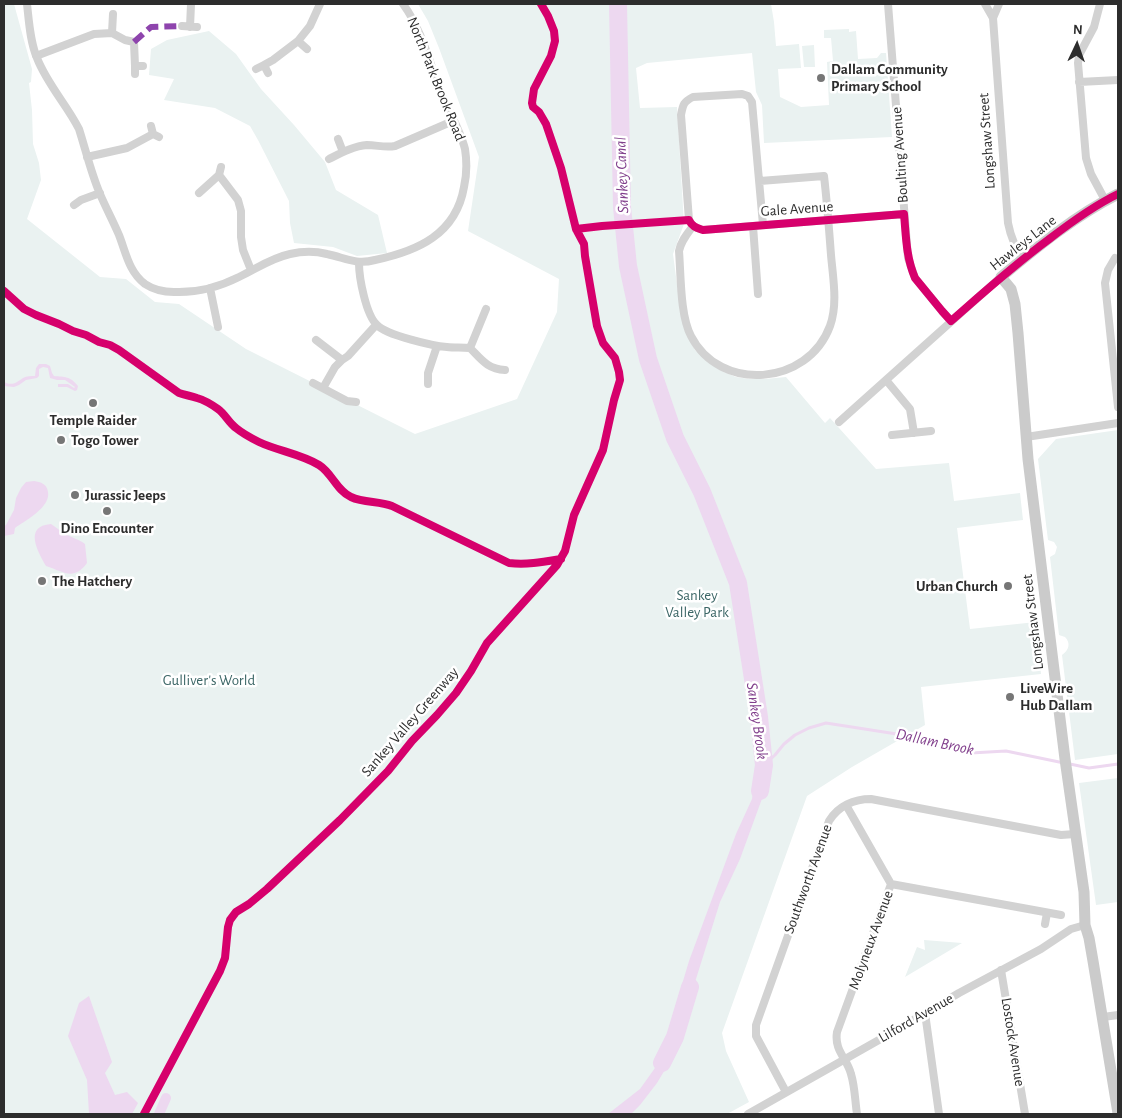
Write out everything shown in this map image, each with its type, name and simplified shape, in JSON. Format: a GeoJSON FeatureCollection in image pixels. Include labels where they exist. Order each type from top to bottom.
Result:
{"type":"FeatureCollection","features":[{"type":"Feature","properties":{"kind":"street","name":"North Park Brook Road"},"geometry":{"type":"LineString","coordinates":[[27,4],[36,56],[79,130],[100,193],[128,263],[141,281],[153,288],[167,292],[191,292],[225,284],[276,258],[290,253],[315,252],[359,263],[374,260],[416,248],[437,235],[446,226],[458,209],[464,192],[466,164],[462,142],[440,90],[423,42],[414,21],[403,4]]}},
{"type":"Feature","properties":{"kind":"street"},"geometry":{"type":"LineString","coordinates":[[190,27],[191,4]]}},
{"type":"Feature","properties":{"kind":"street"},"geometry":{"type":"LineString","coordinates":[[256,69],[273,60],[298,41],[310,26],[320,4]]}},
{"type":"Feature","properties":{"kind":"street","name":"Boulting Avenue"},"geometry":{"type":"LineString","coordinates":[[888,4],[908,258],[915,278],[951,321]]}},
{"type":"Feature","properties":{"kind":"street","name":"Longshaw Street"},"geometry":{"type":"LineString","coordinates":[[985,4],[993,18],[1008,223],[1013,243],[1023,259]]}},
{"type":"Feature","properties":{"kind":"street","name":"Longshaw Street"},"geometry":{"type":"LineString","coordinates":[[993,18],[999,4]]}},
{"type":"Feature","properties":{"kind":"street"},"geometry":{"type":"LineString","coordinates":[[1100,4],[1094,26],[1079,54],[1078,63],[1086,158],[1091,174],[1105,200]]}},
{"type":"Feature","properties":{"kind":"street"},"geometry":{"type":"LineString","coordinates":[[112,33],[113,14]]}},
{"type":"Feature","properties":{"kind":"street"},"geometry":{"type":"LineString","coordinates":[[36,56],[86,36],[112,33],[125,40],[134,42],[138,69]]}},
{"type":"Feature","properties":{"kind":"street"},"geometry":{"type":"LineString","coordinates":[[298,41],[307,50]]}},
{"type":"Feature","properties":{"kind":"street"},"geometry":{"type":"LineString","coordinates":[[264,65],[268,73]]}},
{"type":"Feature","properties":{"kind":"street"},"geometry":{"type":"LineString","coordinates":[[1080,82],[1118,80]]}},
{"type":"Feature","properties":{"kind":"street"},"geometry":{"type":"LineString","coordinates":[[763,225],[752,102],[748,96],[742,94],[693,97],[687,100],[683,104],[681,115],[689,220],[693,226],[680,245],[679,251],[684,314],[691,336],[702,352],[720,365],[731,370],[759,376],[789,370],[804,362],[820,345],[830,327],[835,305],[828,221]]}},
{"type":"Feature","properties":{"kind":"street"},"geometry":{"type":"LineString","coordinates":[[330,159],[359,146],[395,146],[454,121]]}},
{"type":"Feature","properties":{"kind":"street"},"geometry":{"type":"LineString","coordinates":[[87,157],[127,148],[154,133]]}},
{"type":"Feature","properties":{"kind":"street"},"geometry":{"type":"LineString","coordinates":[[338,139],[343,152]]}},
{"type":"Feature","properties":{"kind":"street"},"geometry":{"type":"LineString","coordinates":[[199,193],[220,171],[238,200],[242,211],[241,237],[243,250],[251,270]]}},
{"type":"Feature","properties":{"kind":"street","name":"Gale Avenue"},"geometry":{"type":"LineString","coordinates":[[760,181],[824,176],[828,221]]}},
{"type":"Feature","properties":{"kind":"street"},"geometry":{"type":"LineString","coordinates":[[73,205],[100,193]]}},
{"type":"Feature","properties":{"kind":"street","name":"Hawleys Lane"},"geometry":{"type":"LineString","coordinates":[[839,422],[1023,259],[1105,200],[1118,194]]}},
{"type":"Feature","properties":{"kind":"street","name":"Gale Avenue"},"geometry":{"type":"LineString","coordinates":[[693,226],[703,230],[904,214]]}},
{"type":"Feature","properties":{"kind":"street"},"geometry":{"type":"LineString","coordinates":[[752,226],[758,294]]}},
{"type":"Feature","properties":{"kind":"street"},"geometry":{"type":"LineString","coordinates":[[1117,258],[1108,270],[1105,283],[1115,355],[1118,407]]}},
{"type":"Feature","properties":{"kind":"street"},"geometry":{"type":"LineString","coordinates":[[359,263],[360,280],[367,306],[376,325],[381,329],[392,334],[437,346],[470,348],[490,367],[505,370]]}},
{"type":"Feature","properties":{"kind":"street","name":"Longshaw Street"},"geometry":{"type":"LineString","coordinates":[[1001,277],[1011,289],[1014,304],[1026,437],[1064,753],[1084,892],[1085,925],[1089,938],[1118,1113]]}},
{"type":"Feature","properties":{"kind":"street"},"geometry":{"type":"LineString","coordinates":[[210,288],[218,327]]}},
{"type":"Feature","properties":{"kind":"street"},"geometry":{"type":"LineString","coordinates":[[470,348],[486,308]]}},
{"type":"Feature","properties":{"kind":"street"},"geometry":{"type":"LineString","coordinates":[[323,388],[335,367],[376,325]]}},
{"type":"Feature","properties":{"kind":"street"},"geometry":{"type":"LineString","coordinates":[[316,340],[342,360]]}},
{"type":"Feature","properties":{"kind":"street"},"geometry":{"type":"LineString","coordinates":[[428,384],[428,373],[437,346]]}},
{"type":"Feature","properties":{"kind":"street"},"geometry":{"type":"LineString","coordinates":[[886,380],[910,409],[914,433]]}},
{"type":"Feature","properties":{"kind":"street"},"geometry":{"type":"LineString","coordinates":[[313,383],[347,400],[356,402]]}},
{"type":"Feature","properties":{"kind":"street"},"geometry":{"type":"LineString","coordinates":[[1026,437],[1118,423]]}},
{"type":"Feature","properties":{"kind":"street"},"geometry":{"type":"LineString","coordinates":[[892,435],[931,431]]}},
{"type":"Feature","properties":{"kind":"street"},"geometry":{"type":"LineString","coordinates":[[891,884],[846,805],[860,799],[871,799],[1061,835],[1076,834]]}},
{"type":"Feature","properties":{"kind":"street","name":"Southworth Avenue"},"geometry":{"type":"LineString","coordinates":[[786,1092],[756,1036],[756,1025],[829,821],[836,812],[846,805]]}},
{"type":"Feature","properties":{"kind":"street","name":"Molyneux Avenue"},"geometry":{"type":"LineString","coordinates":[[857,1114],[852,1076],[837,1045],[837,1032],[891,884],[1061,915]]}},
{"type":"Feature","properties":{"kind":"street"},"geometry":{"type":"LineString","coordinates":[[1046,924],[1047,913]]}},
{"type":"Feature","properties":{"kind":"street","name":"Lilford Avenue"},"geometry":{"type":"LineString","coordinates":[[748,1114],[1041,948],[1071,929],[1085,925]]}},
{"type":"Feature","properties":{"kind":"street","name":"Lostock Avenue"},"geometry":{"type":"LineString","coordinates":[[1001,970],[1025,1114]]}},
{"type":"Feature","properties":{"kind":"street"},"geometry":{"type":"LineString","coordinates":[[924,1013],[939,1114]]}},
{"type":"Feature","properties":{"kind":"street"},"geometry":{"type":"LineString","coordinates":[[1102,1017],[1118,1015]]}},
{"type":"Feature","properties":{"kind":"green space","name":"Sankey Valley Park"},"geometry":{"type":"Polygon","coordinates":[[[4,4],[14,4],[32,69],[31,82],[29,83],[33,144],[39,163],[41,180],[27,219],[100,277],[126,279],[155,302],[179,304],[246,349],[415,434],[517,399],[557,312],[559,279],[468,231],[479,157],[439,48],[428,21],[418,4],[771,4],[776,46],[799,44],[801,68],[778,69],[780,97],[801,107],[829,105],[827,62],[833,61],[831,38],[824,38],[824,30],[849,29],[849,32],[856,31],[858,59],[877,58],[881,53],[886,53],[892,137],[764,143],[762,105],[756,92],[752,53],[647,63],[636,68],[640,108],[677,107],[684,224],[673,254],[681,315],[695,350],[724,372],[736,377],[765,379],[786,377],[825,423],[830,418],[876,469],[949,463],[954,501],[1020,493],[1023,520],[957,528],[970,629],[1036,622],[1041,674],[921,687],[925,725],[852,767],[807,796],[722,1033],[726,1051],[749,1102],[727,1114],[4,1114],[4,4]]]}},
{"type":"Feature","properties":{"kind":"green space"},"geometry":{"type":"Polygon","coordinates":[[[209,31],[236,54],[261,89],[325,162],[336,190],[378,215],[387,253],[357,256],[333,247],[294,243],[290,223],[289,201],[250,126],[215,108],[164,100],[174,79],[149,75],[151,49],[167,40],[209,31]]]}},
{"type":"Feature","properties":{"kind":"green space"},"geometry":{"type":"Polygon","coordinates":[[[814,45],[815,67],[804,67],[802,46],[814,45]]]}},
{"type":"Feature","properties":{"kind":"green space"},"geometry":{"type":"Polygon","coordinates":[[[1118,430],[1118,754],[1075,760],[1062,655],[1068,649],[1069,644],[1065,637],[1059,635],[1050,557],[1055,554],[1057,547],[1054,542],[1048,540],[1038,459],[1056,439],[1118,430]]]}},
{"type":"Feature","properties":{"kind":"green space"},"geometry":{"type":"Polygon","coordinates":[[[1118,778],[1118,902],[1096,905],[1079,783],[1118,778]]]}},
{"type":"Feature","properties":{"kind":"green space"},"geometry":{"type":"Polygon","coordinates":[[[924,940],[962,943],[905,977],[917,947],[925,950],[924,940]]]}},
{"type":"Feature","properties":{"kind":"shaded area"},"geometry":{"type":"Polygon","coordinates":[[[39,364],[50,366],[54,376],[72,380],[78,386],[77,390],[58,387],[58,384],[68,384],[75,387],[65,380],[50,378],[48,368],[43,367],[39,369],[39,376],[37,378],[26,380],[14,387],[4,386],[4,382],[12,384],[24,377],[35,376],[36,368],[39,364]]]}},
{"type":"Feature","properties":{"kind":"shaded area"},"geometry":{"type":"Polygon","coordinates":[[[34,481],[45,485],[48,492],[46,503],[36,513],[15,528],[14,534],[4,536],[4,526],[14,510],[16,498],[21,488],[26,482],[34,481]]]}},
{"type":"Feature","properties":{"kind":"shaded area"},"geometry":{"type":"Polygon","coordinates":[[[51,524],[65,534],[85,544],[87,563],[78,572],[68,574],[46,566],[37,547],[35,534],[37,529],[51,524]]]}},
{"type":"Feature","properties":{"kind":"shaded area","name":"Sankey Brook"},"geometry":{"type":"Polygon","coordinates":[[[756,767],[769,770],[767,785],[740,859],[720,902],[696,979],[682,1012],[666,1068],[657,1083],[631,1114],[608,1114],[640,1089],[655,1068],[664,1045],[689,961],[736,834],[752,799],[756,767]]]}},
{"type":"Feature","properties":{"kind":"shaded area"},"geometry":{"type":"Polygon","coordinates":[[[89,996],[112,1062],[105,1073],[115,1095],[127,1092],[138,1103],[132,1114],[89,1114],[87,1080],[68,1036],[79,1003],[89,996]]]}},
{"type":"Feature","properties":{"kind":"waterway","name":"Sankey Canal"},"geometry":{"type":"LineString","coordinates":[[618,4],[622,207],[628,266],[648,359],[675,438],[702,492],[738,583],[759,717],[764,765],[760,791]]}},
{"type":"Feature","properties":{"kind":"waterway","name":"Dallam Brook"},"geometry":{"type":"LineString","coordinates":[[764,765],[795,735],[826,723],[916,737],[944,747],[971,753],[1006,751],[1064,763]]}},
{"type":"Feature","properties":{"kind":"waterway","name":"Dallam Brook"},"geometry":{"type":"LineString","coordinates":[[1070,764],[1089,768],[1118,764]]}},
{"type":"Feature","properties":{"kind":"waterway","name":"Sankey Brook"},"geometry":{"type":"LineString","coordinates":[[662,1063],[675,1037],[690,987]]}},
{"type":"Feature","properties":{"kind":"waterway","name":"Sankey Canal"},"geometry":{"type":"LineString","coordinates":[[159,1114],[166,1098]]}},
{"type":"Feature","properties":{"kind":"marked path"},"geometry":{"type":"LineString","coordinates":[[134,42],[151,27],[182,26]]}},
{"type":"Feature","properties":{"kind":"cycle path","name":"Sankey Valley Greenway"},"geometry":{"type":"LineString","coordinates":[[144,1114],[220,971],[225,958],[230,920],[236,912],[267,889],[340,820],[388,771],[412,741],[456,693],[487,643],[557,565],[565,551],[574,515],[603,450],[620,380],[619,372],[615,358],[603,343],[597,326],[584,244],[576,229],[561,168],[546,124],[532,103],[534,89],[551,56],[555,41],[554,31],[541,4]]}},
{"type":"Feature","properties":{"kind":"cycle path"},"geometry":{"type":"LineString","coordinates":[[576,229],[689,220],[693,226],[703,230],[904,214],[908,254],[915,278],[951,321],[999,279],[1065,227],[1118,194]]}},
{"type":"Feature","properties":{"kind":"cycle path"},"geometry":{"type":"LineString","coordinates":[[4,291],[24,309],[110,345],[179,393],[210,404],[220,411],[241,432],[250,437],[319,465],[324,468],[342,491],[351,497],[392,506],[509,563],[516,564],[561,559]]}},
{"type":"Feature","properties":{"kind":"place","name":"Dallam Community Primary School"},"geometry":{"type":"Point","coordinates":[821,78]}},
{"type":"Feature","properties":{"kind":"place","name":"Temple Raider"},"geometry":{"type":"Point","coordinates":[93,403]}},
{"type":"Feature","properties":{"kind":"place","name":"Togo Tower"},"geometry":{"type":"Point","coordinates":[61,440]}},
{"type":"Feature","properties":{"kind":"place","name":"Jurassic Jeeps"},"geometry":{"type":"Point","coordinates":[75,495]}},
{"type":"Feature","properties":{"kind":"place","name":"Dino Encounter"},"geometry":{"type":"Point","coordinates":[107,511]}},
{"type":"Feature","properties":{"kind":"place","name":"The Hatchery"},"geometry":{"type":"Point","coordinates":[42,581]}},
{"type":"Feature","properties":{"kind":"place","name":"Urban Church"},"geometry":{"type":"Point","coordinates":[1008,586]}},
{"type":"Feature","properties":{"kind":"place","name":"LiveWire Hub Dallam"},"geometry":{"type":"Point","coordinates":[1010,697]}},
{"type":"Feature","properties":{"kind":"park label","name":"Gulliver's World"},"geometry":{"type":"Point","coordinates":[209,680]}}]}
